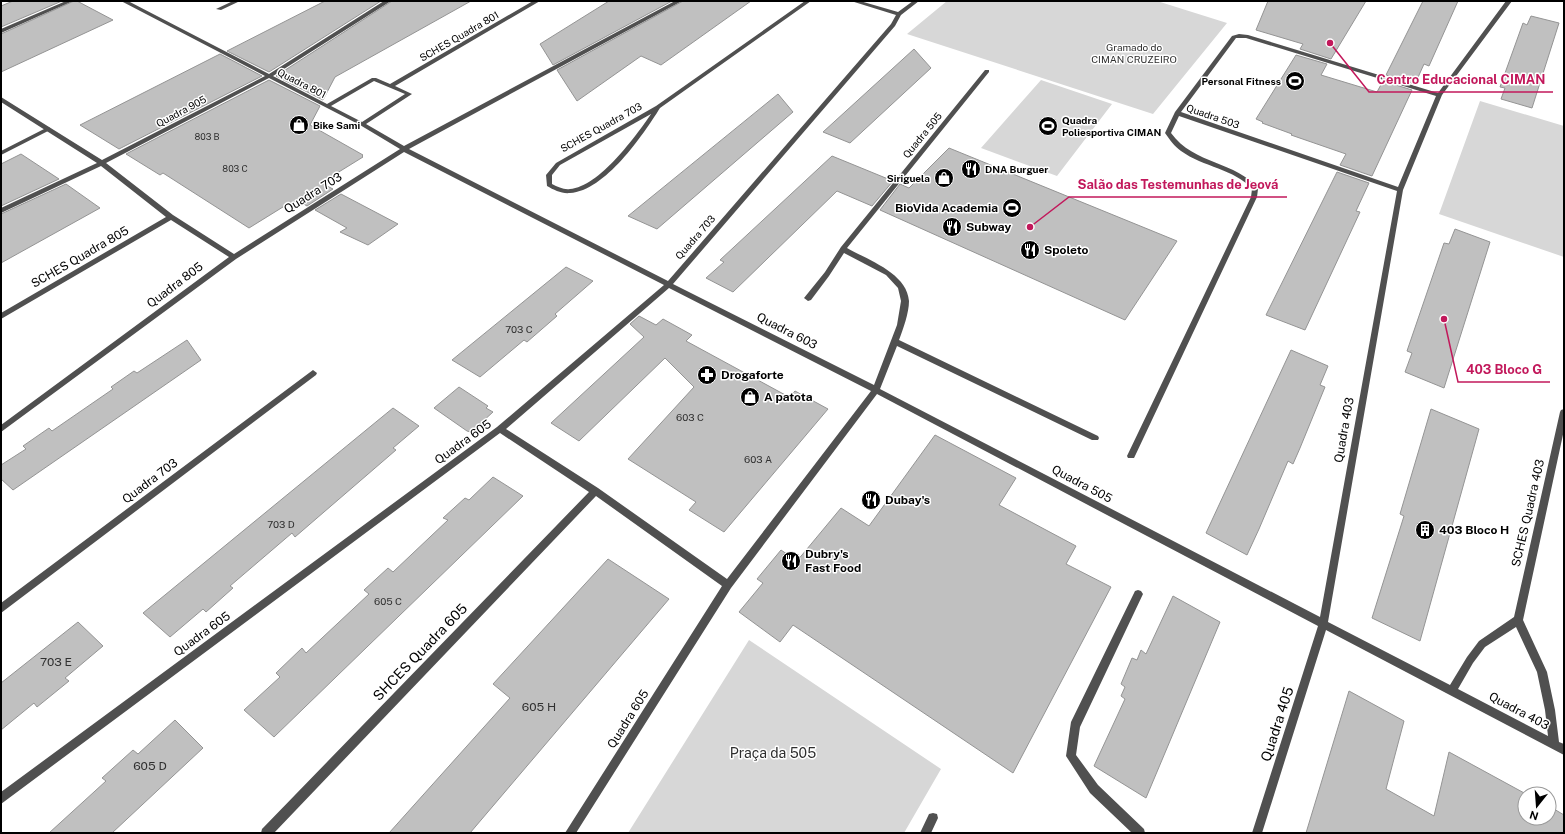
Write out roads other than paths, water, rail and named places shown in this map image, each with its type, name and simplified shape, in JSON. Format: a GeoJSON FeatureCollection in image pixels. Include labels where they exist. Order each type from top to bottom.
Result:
{"type":"FeatureCollection","features":[{"type":"Feature","properties":{"kind":"street"},"geometry":{"type":"LineString","coordinates":[[1,31],[70,1]]}},
{"type":"Feature","properties":{"kind":"street"},"geometry":{"type":"LineString","coordinates":[[124,1],[269,76]]}},
{"type":"Feature","properties":{"kind":"street"},"geometry":{"type":"LineString","coordinates":[[219,9],[237,1]]}},
{"type":"Feature","properties":{"kind":"street","name":"Quadra 905"},"geometry":{"type":"LineString","coordinates":[[1,211],[102,163],[269,76],[388,1]]}},
{"type":"Feature","properties":{"kind":"street","name":"SCHES Quadra 801"},"geometry":{"type":"LineString","coordinates":[[390,86],[537,1]]}},
{"type":"Feature","properties":{"kind":"street","name":"Quadra 703"},"geometry":{"type":"LineString","coordinates":[[234,257],[404,149],[679,1]]}},
{"type":"Feature","properties":{"kind":"street","name":"SCHES Quadra 703"},"geometry":{"type":"LineString","coordinates":[[658,107],[628,150],[601,176],[585,187],[573,191],[558,190],[549,185],[548,175],[558,164],[573,154],[658,107],[808,1]]}},
{"type":"Feature","properties":{"kind":"street"},"geometry":{"type":"LineString","coordinates":[[854,1],[899,14]]}},
{"type":"Feature","properties":{"kind":"street","name":"Quadra 703"},"geometry":{"type":"LineString","coordinates":[[669,284],[893,25],[899,14],[916,1]]}},
{"type":"Feature","properties":{"kind":"street","name":"Quadra 403"},"geometry":{"type":"LineString","coordinates":[[1509,1],[1439,95],[1400,190],[1323,624],[1564,750]]}},
{"type":"Feature","properties":{"kind":"street","name":"Quadra 503"},"geometry":{"type":"LineString","coordinates":[[1400,190],[1177,113],[1234,37],[1239,36],[1439,95]]}},
{"type":"Feature","properties":{"kind":"street","name":"Quadra 505"},"geometry":{"type":"LineString","coordinates":[[808,298],[843,249],[987,71]]}},
{"type":"Feature","properties":{"kind":"street","name":"Quadra 801"},"geometry":{"type":"LineString","coordinates":[[269,76],[362,124],[404,149]]}},
{"type":"Feature","properties":{"kind":"street","name":"Quadra 801"},"geometry":{"type":"LineString","coordinates":[[327,106],[374,79],[409,94],[362,124]]}},
{"type":"Feature","properties":{"kind":"street"},"geometry":{"type":"LineString","coordinates":[[1,99],[102,163],[171,216],[234,257]]}},
{"type":"Feature","properties":{"kind":"street"},"geometry":{"type":"LineString","coordinates":[[1131,456],[1255,193],[1255,188],[1246,180],[1186,152],[1173,142],[1168,133],[1177,113]]}},
{"type":"Feature","properties":{"kind":"street"},"geometry":{"type":"LineString","coordinates":[[1,153],[48,129]]}},
{"type":"Feature","properties":{"kind":"street"},"geometry":{"type":"LineString","coordinates":[[404,149],[669,284],[500,430]]}},
{"type":"Feature","properties":{"kind":"street","name":"SCHES Quadra 805"},"geometry":{"type":"LineString","coordinates":[[1,316],[171,216]]}},
{"type":"Feature","properties":{"kind":"street"},"geometry":{"type":"LineString","coordinates":[[728,585],[876,390],[902,325],[905,301],[901,287],[888,273],[843,249]]}},
{"type":"Feature","properties":{"kind":"street","name":"Quadra 805"},"geometry":{"type":"LineString","coordinates":[[1,429],[234,257]]}},
{"type":"Feature","properties":{"kind":"street","name":"Quadra 603"},"geometry":{"type":"LineString","coordinates":[[669,284],[876,390]]}},
{"type":"Feature","properties":{"kind":"street"},"geometry":{"type":"LineString","coordinates":[[896,342],[1095,438]]}},
{"type":"Feature","properties":{"kind":"street","name":"Quadra 703"},"geometry":{"type":"LineString","coordinates":[[1,609],[313,373]]}},
{"type":"Feature","properties":{"kind":"street","name":"Quadra 505"},"geometry":{"type":"LineString","coordinates":[[876,390],[1323,624]]}},
{"type":"Feature","properties":{"kind":"street","name":"SCHES Quadra 403"},"geometry":{"type":"LineString","coordinates":[[1518,620],[1564,412]]}},
{"type":"Feature","properties":{"kind":"street","name":"Quadra 605"},"geometry":{"type":"LineString","coordinates":[[1,799],[500,430],[595,491],[728,585],[570,833]]}},
{"type":"Feature","properties":{"kind":"street","name":"SHCES Quadra 605"},"geometry":{"type":"LineString","coordinates":[[266,833],[595,491]]}},
{"type":"Feature","properties":{"kind":"street"},"geometry":{"type":"LineString","coordinates":[[1138,594],[1075,726],[1072,756],[1094,790],[1140,833]]}},
{"type":"Feature","properties":{"kind":"street"},"geometry":{"type":"LineString","coordinates":[[1452,691],[1470,660],[1482,644],[1518,620],[1542,672],[1550,710],[1554,744]]}},
{"type":"Feature","properties":{"kind":"street","name":"Quadra 405"},"geometry":{"type":"LineString","coordinates":[[1257,833],[1323,624]]}},
{"type":"Feature","properties":{"kind":"street"},"geometry":{"type":"LineString","coordinates":[[925,833],[933,818]]}},
{"type":"Feature","properties":{"kind":"place","name":"Centro Educacional CIMAN"},"geometry":{"type":"Point","coordinates":[1330,43]}},
{"type":"Feature","properties":{"kind":"place","name":"Personal Fitness"},"geometry":{"type":"Point","coordinates":[1295,81]}},
{"type":"Feature","properties":{"kind":"place","name":"Bike Sami"},"geometry":{"type":"Point","coordinates":[299,125]}},
{"type":"Feature","properties":{"kind":"place","name":"Quadra Poliesportiva CIMAN"},"geometry":{"type":"Point","coordinates":[1048,126]}},
{"type":"Feature","properties":{"kind":"place","name":"DNA Burguer"},"geometry":{"type":"Point","coordinates":[971,169]}},
{"type":"Feature","properties":{"kind":"place","name":"Siriguela"},"geometry":{"type":"Point","coordinates":[944,178]}},
{"type":"Feature","properties":{"kind":"place","name":"BioVida Academia"},"geometry":{"type":"Point","coordinates":[1012,208]}},
{"type":"Feature","properties":{"kind":"place","name":"Subway"},"geometry":{"type":"Point","coordinates":[952,227]}},
{"type":"Feature","properties":{"kind":"place","name":"Salão das Testemunhas de Jeová"},"geometry":{"type":"Point","coordinates":[1030,227]}},
{"type":"Feature","properties":{"kind":"place","name":"Spoleto"},"geometry":{"type":"Point","coordinates":[1030,250]}},
{"type":"Feature","properties":{"kind":"place","name":"403 Bloco G"},"geometry":{"type":"Point","coordinates":[1444,319]}},
{"type":"Feature","properties":{"kind":"place","name":"Drogaforte"},"geometry":{"type":"Point","coordinates":[707,375]}},
{"type":"Feature","properties":{"kind":"place","name":"A patota"},"geometry":{"type":"Point","coordinates":[750,397]}},
{"type":"Feature","properties":{"kind":"place","name":"Dubay's"},"geometry":{"type":"Point","coordinates":[871,500]}},
{"type":"Feature","properties":{"kind":"place","name":"403 Bloco H"},"geometry":{"type":"Point","coordinates":[1425,530]}},
{"type":"Feature","properties":{"kind":"place","name":"Dubry's Fast Food"},"geometry":{"type":"Point","coordinates":[791,561]}},
{"type":"Feature","properties":{"kind":"park label","name":"Gramado do CIMAN CRUZEIRO"},"geometry":{"type":"Point","coordinates":[1134,52]}},
{"type":"Feature","properties":{"kind":"park label","name":"Praça da 505"},"geometry":{"type":"Point","coordinates":[773,753]}}]}
